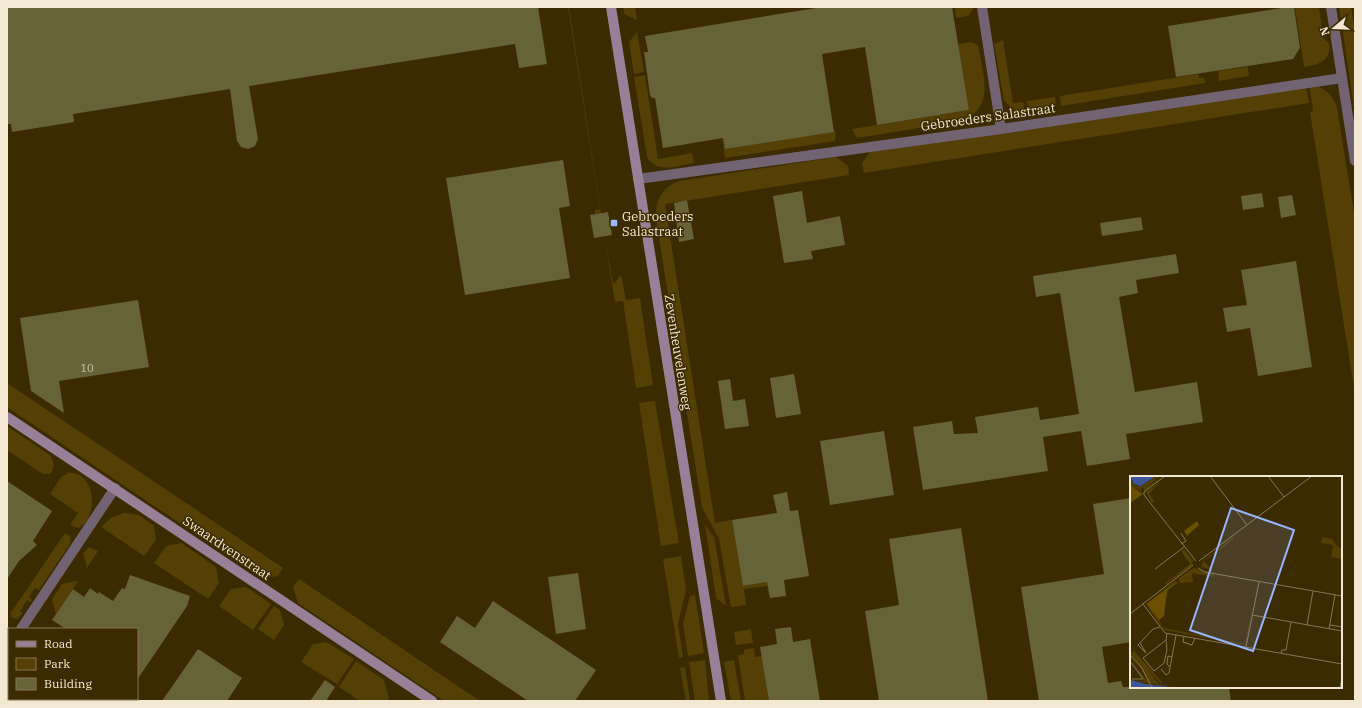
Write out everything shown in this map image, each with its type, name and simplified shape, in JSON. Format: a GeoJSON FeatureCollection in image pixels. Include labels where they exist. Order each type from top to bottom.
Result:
{"type":"FeatureCollection","features":[{"type":"Feature","properties":{"kind":"street","name":"Zevenheuvelenweg"},"geometry":{"type":"LineString","coordinates":[[611,7],[721,701]]}},
{"type":"Feature","properties":{"kind":"street"},"geometry":{"type":"LineString","coordinates":[[982,7],[1001,129]]}},
{"type":"Feature","properties":{"kind":"street"},"geometry":{"type":"LineString","coordinates":[[1331,7],[1355,161]]}},
{"type":"Feature","properties":{"kind":"street","name":"Gebroeders Salastraat"},"geometry":{"type":"LineString","coordinates":[[638,180],[1001,129],[1342,78]]}},
{"type":"Feature","properties":{"kind":"street","name":"Swaardvenstraat"},"geometry":{"type":"LineString","coordinates":[[7,417],[432,701]]}},
{"type":"Feature","properties":{"kind":"street"},"geometry":{"type":"LineString","coordinates":[[22,628],[115,488]]}},
{"type":"Feature","properties":{"kind":"green space"},"geometry":{"type":"Polygon","coordinates":[[[568,7],[601,213],[595,214],[595,210],[600,209],[568,7]]]}},
{"type":"Feature","properties":{"kind":"green space"},"geometry":{"type":"Polygon","coordinates":[[[623,7],[635,7],[637,20],[624,14],[623,7]]]}},
{"type":"Feature","properties":{"kind":"green space"},"geometry":{"type":"Polygon","coordinates":[[[955,7],[973,7],[973,10],[968,16],[956,18],[955,7]]]}},
{"type":"Feature","properties":{"kind":"green space"},"geometry":{"type":"Polygon","coordinates":[[[1295,7],[1319,8],[1324,39],[1329,43],[1329,49],[1326,58],[1315,65],[1304,67],[1295,7]]]}},
{"type":"Feature","properties":{"kind":"green space"},"geometry":{"type":"Polygon","coordinates":[[[1339,7],[1351,7],[1355,32],[1355,115],[1339,7]]]}},
{"type":"Feature","properties":{"kind":"green space"},"geometry":{"type":"Polygon","coordinates":[[[637,32],[644,72],[634,74],[629,42],[637,32]]]}},
{"type":"Feature","properties":{"kind":"green space"},"geometry":{"type":"Polygon","coordinates":[[[1003,40],[1013,103],[1023,102],[1025,111],[1012,109],[1004,100],[994,44],[1003,40]]]}},
{"type":"Feature","properties":{"kind":"green space"},"geometry":{"type":"Polygon","coordinates":[[[971,42],[978,45],[984,79],[984,91],[983,101],[978,110],[970,117],[957,122],[857,138],[852,129],[969,110],[958,44],[971,42]]]}},
{"type":"Feature","properties":{"kind":"green space"},"geometry":{"type":"Polygon","coordinates":[[[1248,67],[1249,76],[1219,81],[1218,71],[1248,67]]]}},
{"type":"Feature","properties":{"kind":"green space"},"geometry":{"type":"Polygon","coordinates":[[[1198,74],[1199,78],[1204,78],[1205,83],[1061,106],[1060,96],[1198,74]]]}},
{"type":"Feature","properties":{"kind":"green space"},"geometry":{"type":"Polygon","coordinates":[[[645,75],[658,159],[692,153],[694,163],[668,168],[656,166],[647,157],[634,77],[645,75]]]}},
{"type":"Feature","properties":{"kind":"green space"},"geometry":{"type":"Polygon","coordinates":[[[1305,83],[1309,103],[864,173],[862,163],[870,152],[1305,83]]]}},
{"type":"Feature","properties":{"kind":"green space"},"geometry":{"type":"Polygon","coordinates":[[[1309,83],[1319,86],[1326,91],[1332,98],[1337,108],[1355,219],[1355,394],[1310,112],[1313,111],[1309,83]]]}},
{"type":"Feature","properties":{"kind":"green space"},"geometry":{"type":"Polygon","coordinates":[[[1055,97],[1056,106],[1029,111],[1027,101],[1055,97]]]}},
{"type":"Feature","properties":{"kind":"green space"},"geometry":{"type":"Polygon","coordinates":[[[836,131],[835,141],[725,158],[722,138],[725,149],[836,131]]]}},
{"type":"Feature","properties":{"kind":"green space"},"geometry":{"type":"Polygon","coordinates":[[[836,157],[848,166],[849,175],[665,204],[715,523],[732,520],[743,586],[767,582],[771,608],[767,586],[744,589],[746,605],[731,607],[719,539],[702,507],[656,219],[658,200],[664,190],[680,181],[836,157]]]}},
{"type":"Feature","properties":{"kind":"green space"},"geometry":{"type":"Polygon","coordinates":[[[604,236],[613,283],[615,283],[621,275],[626,300],[640,298],[653,385],[636,388],[623,301],[615,302],[604,236]]]}},
{"type":"Feature","properties":{"kind":"green space"},"geometry":{"type":"Polygon","coordinates":[[[7,383],[283,568],[278,576],[261,578],[7,407],[7,383]]]}},
{"type":"Feature","properties":{"kind":"green space"},"geometry":{"type":"Polygon","coordinates":[[[655,401],[679,543],[661,546],[639,403],[655,401]]]}},
{"type":"Feature","properties":{"kind":"green space"},"geometry":{"type":"Polygon","coordinates":[[[7,426],[51,456],[54,465],[51,474],[43,474],[7,450],[7,426]]]}},
{"type":"Feature","properties":{"kind":"green space"},"geometry":{"type":"Polygon","coordinates":[[[68,473],[77,474],[84,479],[89,486],[92,495],[90,514],[86,522],[79,528],[70,525],[78,513],[50,494],[61,477],[68,473]]]}},
{"type":"Feature","properties":{"kind":"green space"},"geometry":{"type":"Polygon","coordinates":[[[124,513],[139,515],[154,526],[156,540],[144,556],[101,527],[111,518],[124,513]]]}},
{"type":"Feature","properties":{"kind":"green space"},"geometry":{"type":"Polygon","coordinates":[[[705,525],[714,537],[726,606],[716,598],[705,525]]]}},
{"type":"Feature","properties":{"kind":"green space"},"geometry":{"type":"Polygon","coordinates":[[[65,533],[71,537],[70,544],[39,590],[35,588],[29,597],[32,600],[31,602],[27,600],[20,611],[23,613],[17,619],[12,618],[10,614],[65,533]]]}},
{"type":"Feature","properties":{"kind":"green space"},"geometry":{"type":"Polygon","coordinates":[[[181,543],[216,567],[219,583],[208,599],[154,563],[166,546],[181,543]]]}},
{"type":"Feature","properties":{"kind":"green space"},"geometry":{"type":"Polygon","coordinates":[[[89,547],[98,551],[87,568],[83,553],[89,547]]]}},
{"type":"Feature","properties":{"kind":"green space"},"geometry":{"type":"Polygon","coordinates":[[[681,556],[686,590],[678,624],[683,657],[679,658],[663,559],[681,556]]]}},
{"type":"Feature","properties":{"kind":"green space"},"geometry":{"type":"Polygon","coordinates":[[[299,579],[480,701],[444,701],[298,603],[293,587],[299,579]]]}},
{"type":"Feature","properties":{"kind":"green space"},"geometry":{"type":"Polygon","coordinates":[[[78,581],[56,614],[52,599],[62,584],[78,581]]]}},
{"type":"Feature","properties":{"kind":"green space"},"geometry":{"type":"Polygon","coordinates":[[[246,587],[271,604],[253,630],[219,606],[231,589],[246,587]]]}},
{"type":"Feature","properties":{"kind":"green space"},"geometry":{"type":"Polygon","coordinates":[[[695,595],[704,653],[688,656],[683,623],[690,596],[695,595]]]}},
{"type":"Feature","properties":{"kind":"green space"},"geometry":{"type":"Polygon","coordinates":[[[274,606],[280,610],[284,625],[274,640],[258,629],[274,606]]]}},
{"type":"Feature","properties":{"kind":"green space"},"geometry":{"type":"Polygon","coordinates":[[[751,629],[753,643],[736,645],[734,632],[751,629]]]}},
{"type":"Feature","properties":{"kind":"green space"},"geometry":{"type":"Polygon","coordinates":[[[326,642],[354,659],[337,684],[301,662],[313,644],[326,642]]]}},
{"type":"Feature","properties":{"kind":"green space"},"geometry":{"type":"Polygon","coordinates":[[[754,648],[755,657],[762,656],[769,701],[745,701],[738,655],[744,654],[744,650],[754,648]]]}},
{"type":"Feature","properties":{"kind":"green space"},"geometry":{"type":"Polygon","coordinates":[[[705,660],[709,701],[695,701],[689,662],[705,660]]]}},
{"type":"Feature","properties":{"kind":"green space"},"geometry":{"type":"Polygon","coordinates":[[[734,660],[741,701],[731,701],[724,662],[734,660]]]}},
{"type":"Feature","properties":{"kind":"green space"},"geometry":{"type":"Polygon","coordinates":[[[356,661],[384,680],[389,698],[386,701],[360,701],[339,687],[356,661]]]}},
{"type":"Feature","properties":{"kind":"green space"},"geometry":{"type":"Polygon","coordinates":[[[685,667],[690,701],[686,701],[680,668],[685,667]]]}},
{"type":"Feature","properties":{"kind":"building"},"geometry":{"type":"Polygon","coordinates":[[[7,7],[538,7],[547,64],[519,68],[515,44],[249,86],[258,139],[255,146],[248,149],[241,147],[237,141],[230,89],[73,114],[74,122],[12,132],[11,124],[7,124],[7,7]]]}},
{"type":"Feature","properties":{"kind":"building"},"geometry":{"type":"Polygon","coordinates":[[[822,7],[952,7],[969,110],[877,125],[865,47],[822,54],[834,132],[725,149],[723,138],[663,148],[655,98],[652,98],[650,95],[644,52],[648,52],[645,36],[822,7]]]}},
{"type":"Feature","properties":{"kind":"building"},"geometry":{"type":"Polygon","coordinates":[[[1294,7],[1300,48],[1293,59],[1176,77],[1168,26],[1294,7]]]}},
{"type":"Feature","properties":{"kind":"building"},"geometry":{"type":"Polygon","coordinates":[[[563,160],[570,206],[559,208],[570,278],[465,295],[446,178],[563,160]]]}},
{"type":"Feature","properties":{"kind":"building"},"geometry":{"type":"Polygon","coordinates":[[[802,191],[807,223],[840,216],[845,245],[811,251],[813,259],[784,263],[773,196],[802,191]]]}},
{"type":"Feature","properties":{"kind":"building"},"geometry":{"type":"Polygon","coordinates":[[[1262,193],[1264,207],[1243,210],[1241,196],[1262,193]]]}},
{"type":"Feature","properties":{"kind":"building"},"geometry":{"type":"Polygon","coordinates":[[[1292,195],[1296,215],[1281,218],[1278,197],[1292,195]]]}},
{"type":"Feature","properties":{"kind":"building"},"geometry":{"type":"Polygon","coordinates":[[[687,200],[694,239],[679,242],[674,203],[687,200]]]}},
{"type":"Feature","properties":{"kind":"building"},"geometry":{"type":"Polygon","coordinates":[[[608,212],[612,235],[594,238],[590,215],[608,212]]]}},
{"type":"Feature","properties":{"kind":"building"},"geometry":{"type":"Polygon","coordinates":[[[1141,217],[1143,230],[1102,236],[1100,223],[1141,217]]]}},
{"type":"Feature","properties":{"kind":"building"},"geometry":{"type":"Polygon","coordinates":[[[1176,254],[1179,273],[1136,280],[1138,293],[1119,297],[1135,392],[1197,382],[1203,422],[1126,434],[1130,459],[1087,466],[1081,431],[1043,437],[1048,471],[923,490],[913,427],[952,421],[954,434],[978,433],[975,417],[1038,407],[1040,420],[1079,414],[1060,293],[1036,297],[1033,276],[1176,254]]]}},
{"type":"Feature","properties":{"kind":"building"},"geometry":{"type":"Polygon","coordinates":[[[1296,261],[1312,367],[1258,376],[1250,328],[1227,332],[1223,308],[1247,305],[1241,270],[1296,261]]]}},
{"type":"Feature","properties":{"kind":"building"},"geometry":{"type":"Polygon","coordinates":[[[138,300],[149,367],[59,381],[64,413],[31,391],[20,318],[138,300]]]}},
{"type":"Feature","properties":{"kind":"building"},"geometry":{"type":"Polygon","coordinates":[[[794,374],[801,414],[776,418],[770,378],[794,374]]]}},
{"type":"Feature","properties":{"kind":"building"},"geometry":{"type":"Polygon","coordinates":[[[730,379],[733,401],[745,399],[749,426],[725,429],[718,381],[730,379]]]}},
{"type":"Feature","properties":{"kind":"building"},"geometry":{"type":"Polygon","coordinates":[[[884,431],[894,495],[830,505],[820,441],[884,431]]]}},
{"type":"Feature","properties":{"kind":"building"},"geometry":{"type":"Polygon","coordinates":[[[7,481],[52,511],[33,541],[37,545],[19,561],[7,579],[7,481]]]}},
{"type":"Feature","properties":{"kind":"building"},"geometry":{"type":"Polygon","coordinates":[[[787,492],[790,511],[798,510],[809,576],[784,580],[786,596],[770,598],[767,582],[743,586],[732,520],[777,513],[773,495],[787,492]]]}},
{"type":"Feature","properties":{"kind":"building"},"geometry":{"type":"Polygon","coordinates":[[[1130,498],[1130,642],[1102,647],[1108,683],[1121,681],[1123,687],[1130,688],[1229,688],[1231,701],[1039,701],[1021,587],[1104,574],[1093,504],[1130,498]]]}},
{"type":"Feature","properties":{"kind":"building"},"geometry":{"type":"Polygon","coordinates":[[[961,528],[988,701],[879,701],[865,611],[899,605],[889,539],[961,528]]]}},
{"type":"Feature","properties":{"kind":"building"},"geometry":{"type":"Polygon","coordinates":[[[578,573],[586,629],[556,634],[548,577],[578,573]]]}},
{"type":"Feature","properties":{"kind":"building"},"geometry":{"type":"Polygon","coordinates":[[[130,575],[190,596],[187,606],[138,679],[138,628],[64,628],[52,620],[73,589],[84,597],[90,588],[98,594],[99,592],[113,601],[122,588],[125,589],[130,575]]]}},
{"type":"Feature","properties":{"kind":"building"},"geometry":{"type":"Polygon","coordinates":[[[493,601],[596,670],[575,701],[528,701],[440,642],[457,616],[475,628],[493,601]]]}},
{"type":"Feature","properties":{"kind":"building"},"geometry":{"type":"Polygon","coordinates":[[[791,627],[793,642],[810,639],[820,701],[769,701],[760,647],[777,644],[775,629],[791,627]]]}},
{"type":"Feature","properties":{"kind":"building"},"geometry":{"type":"Polygon","coordinates":[[[198,649],[242,678],[227,701],[162,701],[198,649]]]}},
{"type":"Feature","properties":{"kind":"building"},"geometry":{"type":"Polygon","coordinates":[[[325,680],[335,687],[326,701],[310,701],[325,680]]]}},
{"type":"Feature","properties":{"kind":"place","name":"Gebroeders Salastraat"},"geometry":{"type":"Point","coordinates":[614,223]}}]}
